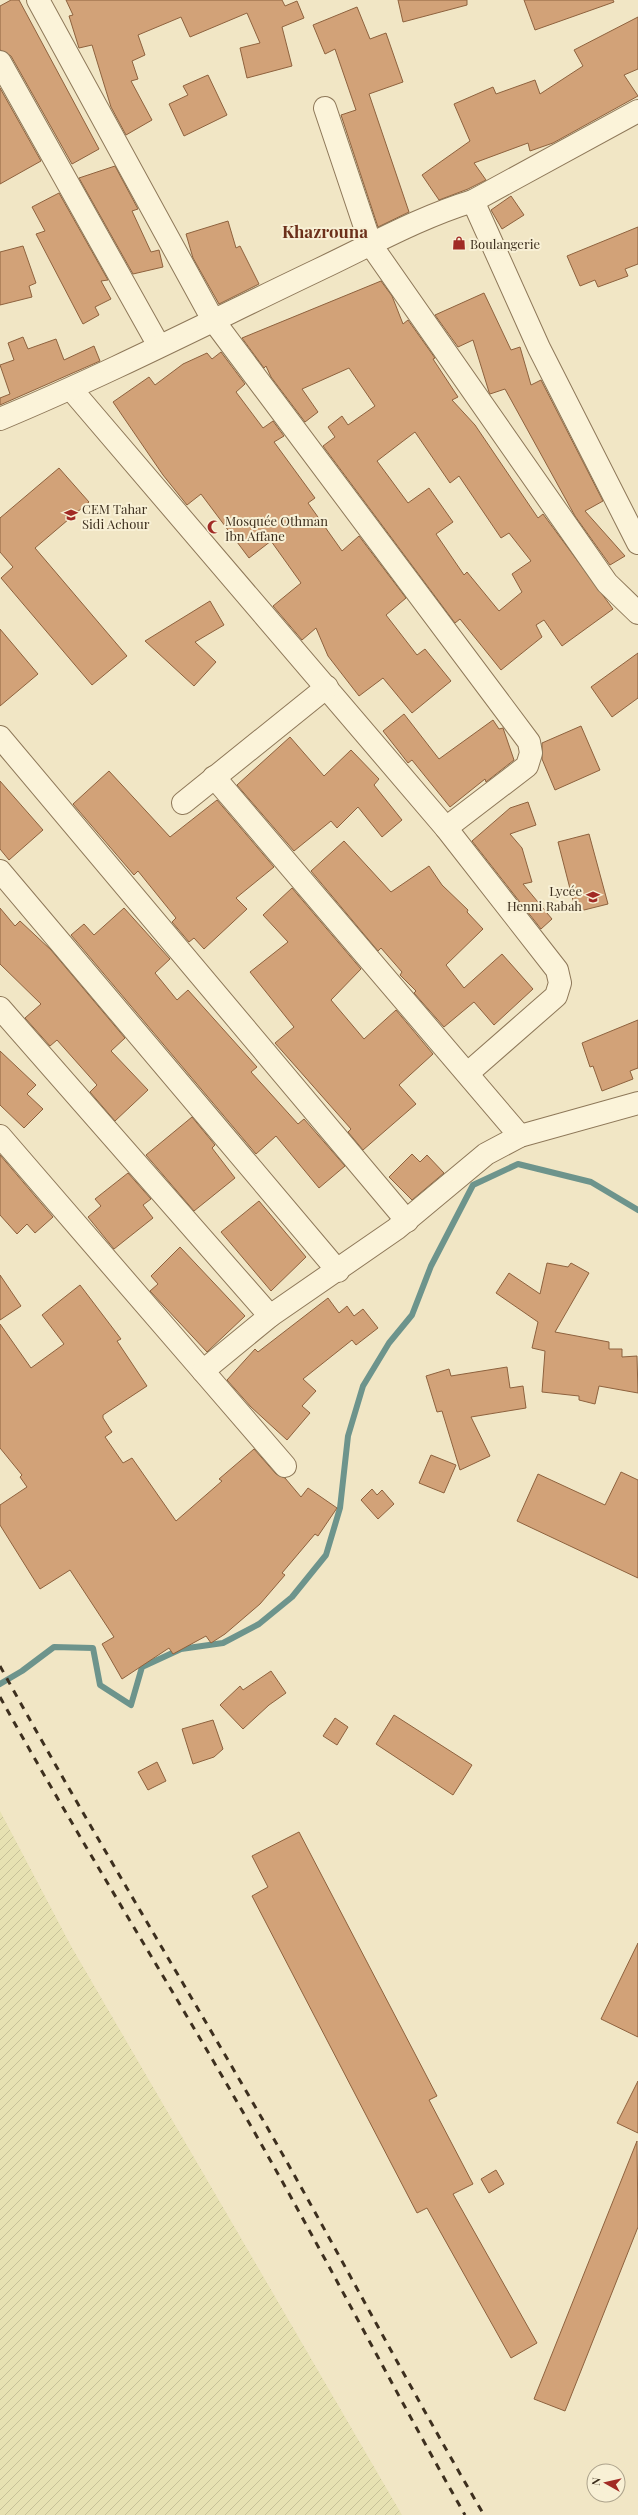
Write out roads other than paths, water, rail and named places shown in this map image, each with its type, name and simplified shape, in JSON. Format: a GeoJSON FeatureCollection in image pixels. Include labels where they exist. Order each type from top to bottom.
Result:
{"type":"FeatureCollection","features":[{"type":"Feature","properties":{"kind":"street"},"geometry":{"type":"LineString","coordinates":[[38,0],[213,320],[529,742],[531,752],[527,766],[446,828]]}},
{"type":"Feature","properties":{"kind":"street"},"geometry":{"type":"LineString","coordinates":[[0,62],[159,346]]}},
{"type":"Feature","properties":{"kind":"street"},"geometry":{"type":"LineString","coordinates":[[325,108],[371,245],[607,583],[638,613]]}},
{"type":"Feature","properties":{"kind":"street"},"geometry":{"type":"LineString","coordinates":[[0,419],[71,389],[371,245],[455,207],[473,201],[638,111]]}},
{"type":"Feature","properties":{"kind":"street"},"geometry":{"type":"LineString","coordinates":[[473,201],[540,348],[638,544]]}},
{"type":"Feature","properties":{"kind":"street"},"geometry":{"type":"LineString","coordinates":[[71,389],[446,828],[557,970],[560,983],[556,996],[468,1073]]}},
{"type":"Feature","properties":{"kind":"street"},"geometry":{"type":"LineString","coordinates":[[183,803],[327,687]]}},
{"type":"Feature","properties":{"kind":"street"},"geometry":{"type":"LineString","coordinates":[[0,737],[407,1221]]}},
{"type":"Feature","properties":{"kind":"street"},"geometry":{"type":"LineString","coordinates":[[214,777],[468,1073],[520,1136]]}},
{"type":"Feature","properties":{"kind":"street"},"geometry":{"type":"LineString","coordinates":[[0,872],[338,1271]]}},
{"type":"Feature","properties":{"kind":"street"},"geometry":{"type":"LineString","coordinates":[[0,1009],[270,1316]]}},
{"type":"Feature","properties":{"kind":"street"},"geometry":{"type":"LineString","coordinates":[[203,1371],[270,1316],[338,1271],[407,1221],[486,1154],[520,1136],[638,1103]]}},
{"type":"Feature","properties":{"kind":"street"},"geometry":{"type":"LineString","coordinates":[[0,1136],[285,1466]]}},
{"type":"Feature","properties":{"kind":"waterway"},"geometry":{"type":"LineString","coordinates":[[0,1684],[22,1671],[54,1647],[93,1648],[100,1685],[131,1705],[142,1667],[181,1649],[223,1643],[259,1624],[292,1597],[326,1555],[340,1508],[348,1436],[363,1386],[389,1343],[412,1315],[431,1266],[473,1185],[518,1164],[591,1182],[638,1210]]}},
{"type":"Feature","properties":{"kind":"railway"},"geometry":{"type":"LineString","coordinates":[[0,1666],[100,1842],[271,2134],[484,2515]]}},
{"type":"Feature","properties":{"kind":"railway"},"geometry":{"type":"LineString","coordinates":[[0,1697],[64,1809],[260,2142],[465,2515]]}},
{"type":"Feature","properties":{"kind":"place","name":"Boulangerie"},"geometry":{"type":"Point","coordinates":[459,243]}},
{"type":"Feature","properties":{"kind":"place","name":"CEM Tahar Sidi Achour"},"geometry":{"type":"Point","coordinates":[71,515]}},
{"type":"Feature","properties":{"kind":"place","name":"Mosquée Othman Ibn Affane"},"geometry":{"type":"Point","coordinates":[214,527]}},
{"type":"Feature","properties":{"kind":"place","name":"Lycée Henni Rabah"},"geometry":{"type":"Point","coordinates":[593,897]}},
{"type":"Feature","properties":{"kind":"district","name":"Khazrouna"},"geometry":{"type":"Point","coordinates":[325,231]}}]}
